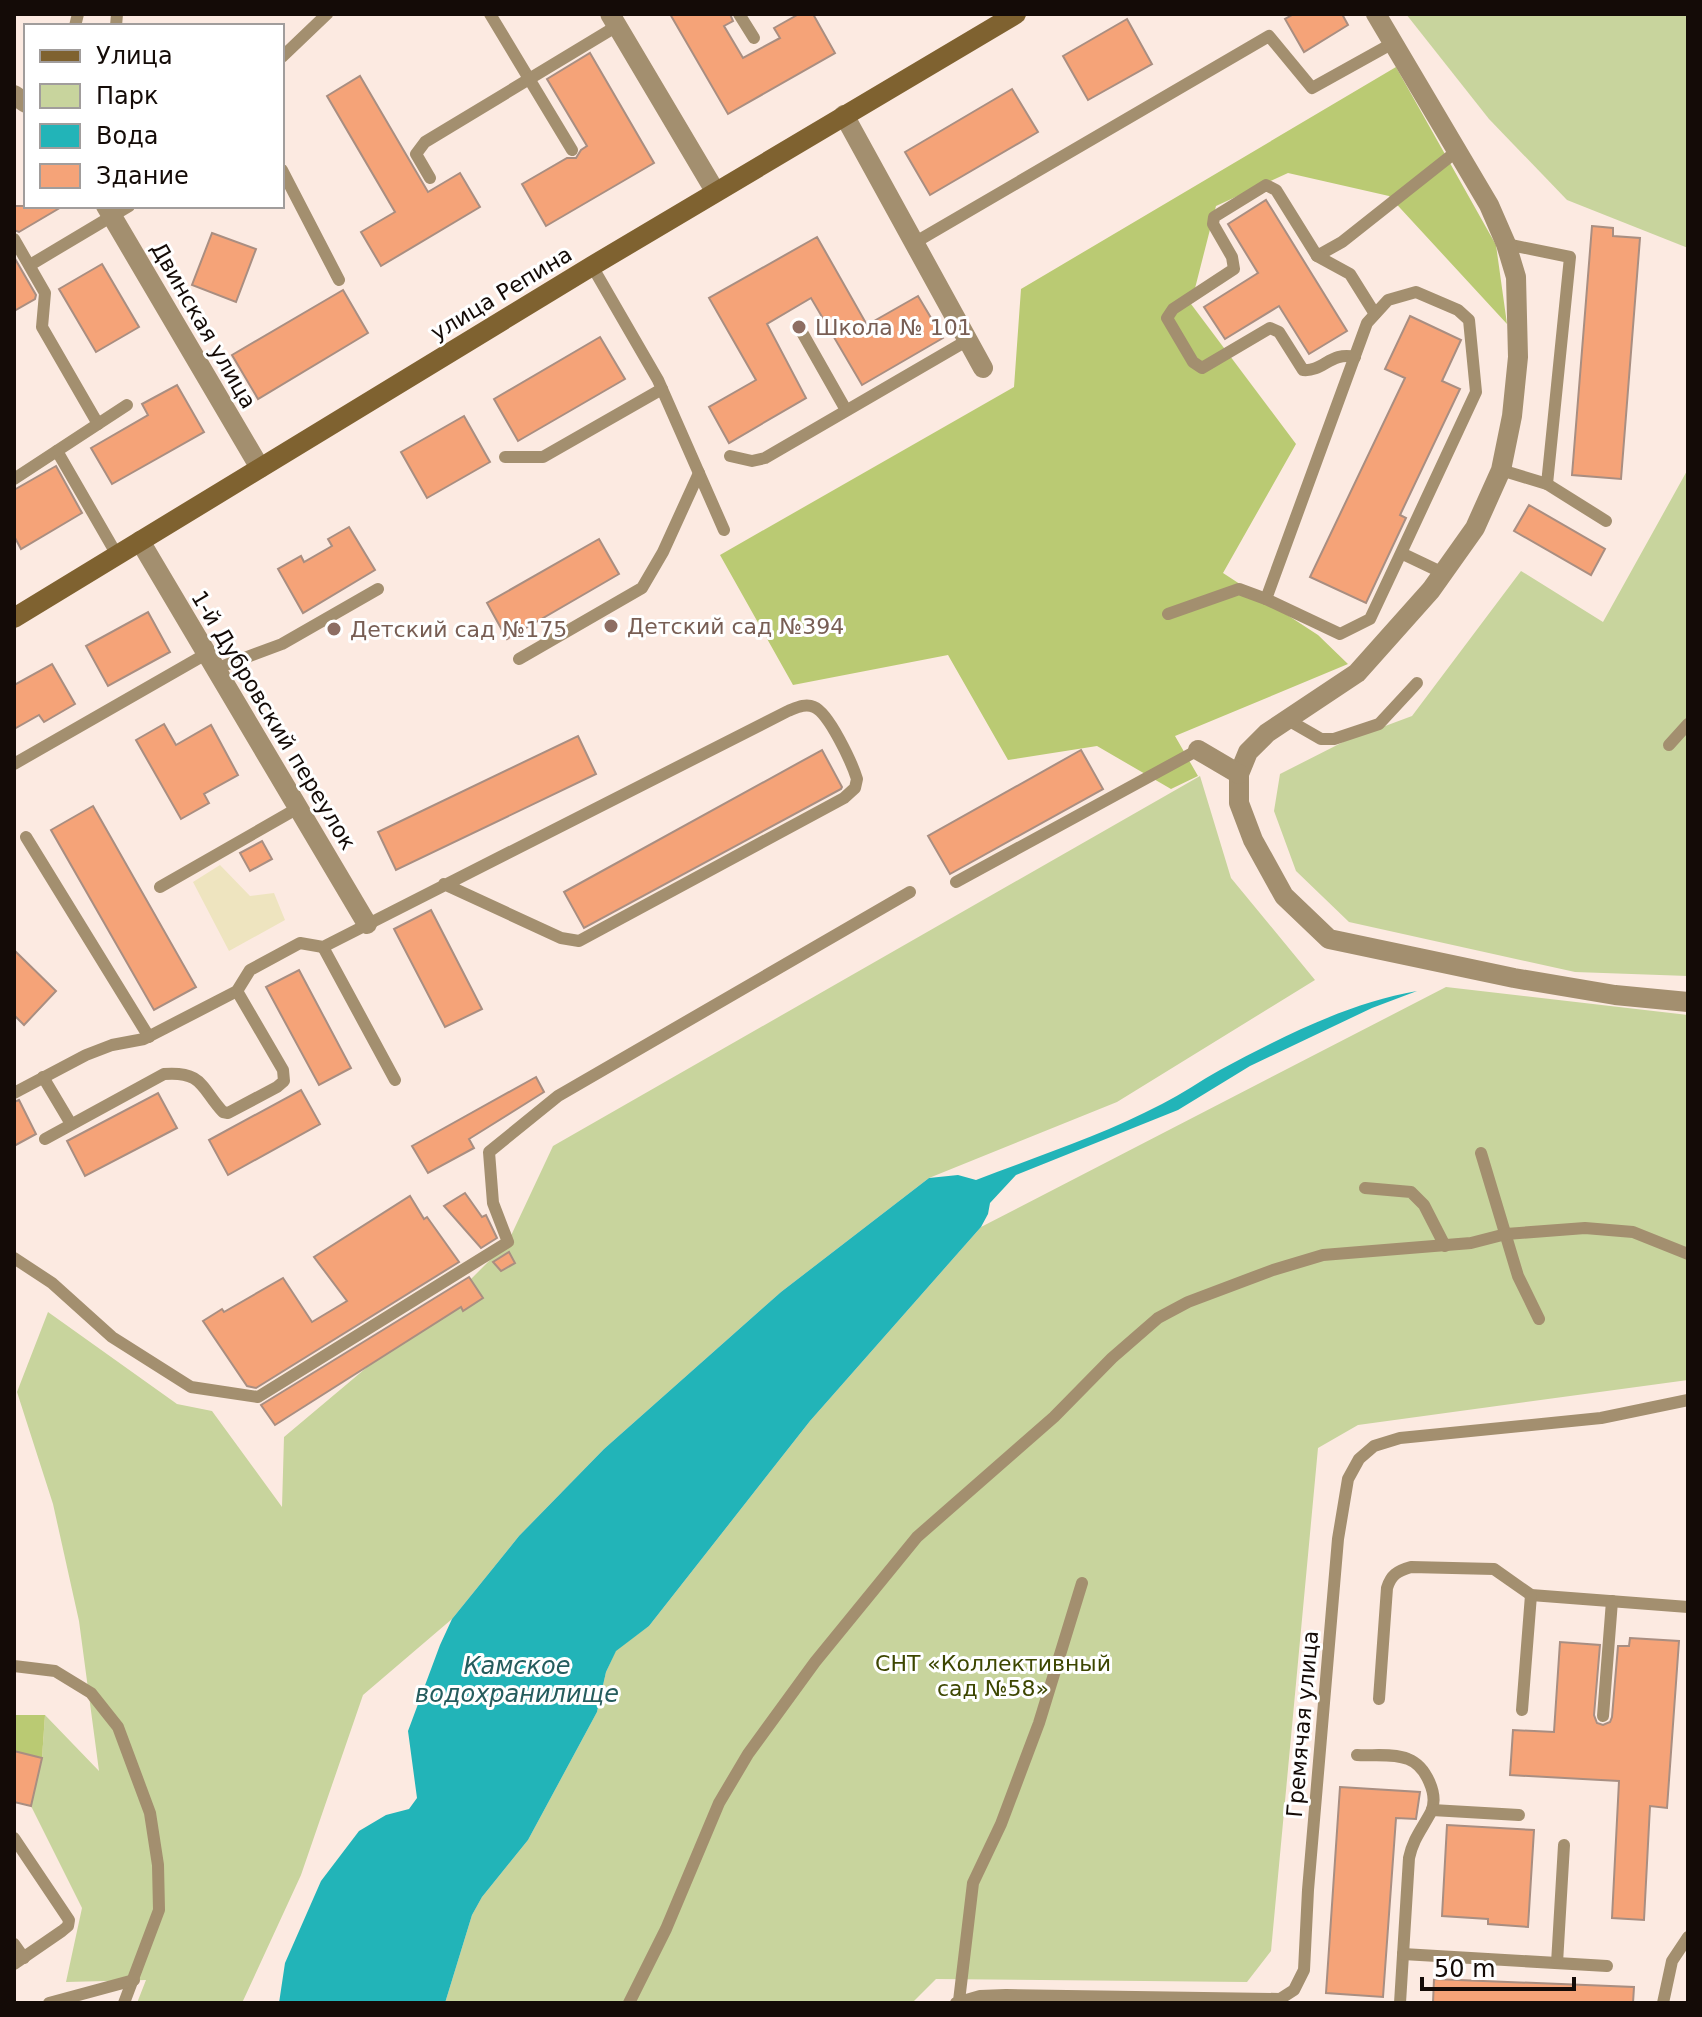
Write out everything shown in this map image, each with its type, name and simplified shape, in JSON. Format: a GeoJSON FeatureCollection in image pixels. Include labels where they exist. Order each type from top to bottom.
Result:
{"type":"FeatureCollection","features":[{"type":"Feature","properties":{"kind":"main road","name":"улица Репина"},"geometry":{"type":"LineString","coordinates":[[14,618],[715,191],[1016,14]]}},
{"type":"Feature","properties":{"kind":"street"},"geometry":{"type":"LineString","coordinates":[[1376,14],[1489,205],[1506,244],[1516,277],[1518,357],[1512,416],[1501,470],[1475,528],[1443,573],[1357,673],[1267,733],[1248,752],[1239,774],[1239,803],[1261,854],[1284,896],[1329,939],[1528,980],[1615,995],[1688,1002]]}},
{"type":"Feature","properties":{"kind":"street"},"geometry":{"type":"LineString","coordinates":[[613,17],[715,191]]}},
{"type":"Feature","properties":{"kind":"street"},"geometry":{"type":"LineString","coordinates":[[844,115],[983,368]]}},
{"type":"Feature","properties":{"kind":"street","name":"Двинская улица"},"geometry":{"type":"LineString","coordinates":[[116,209],[260,468]]}},
{"type":"Feature","properties":{"kind":"street","name":"1-й Дубровский переулок"},"geometry":{"type":"LineString","coordinates":[[140,541],[367,924]]}},
{"type":"Feature","properties":{"kind":"street"},"geometry":{"type":"LineString","coordinates":[[1198,750],[1239,774]]}},
{"type":"Feature","properties":{"kind":"lane"},"geometry":{"type":"LineString","coordinates":[[284,55],[327,14]]}},
{"type":"Feature","properties":{"kind":"lane"},"geometry":{"type":"LineString","coordinates":[[490,14],[572,150]]}},
{"type":"Feature","properties":{"kind":"lane"},"geometry":{"type":"LineString","coordinates":[[739,14],[754,38]]}},
{"type":"Feature","properties":{"kind":"lane"},"geometry":{"type":"LineString","coordinates":[[430,178],[416,154],[418,148],[530,79],[613,17]]}},
{"type":"Feature","properties":{"kind":"lane"},"geometry":{"type":"LineString","coordinates":[[914,243],[1269,36],[1312,88],[1393,43]]}},
{"type":"Feature","properties":{"kind":"lane"},"geometry":{"type":"LineString","coordinates":[[1317,256],[1342,242],[1457,151]]}},
{"type":"Feature","properties":{"kind":"lane"},"geometry":{"type":"LineString","coordinates":[[284,174],[339,280]]}},
{"type":"Feature","properties":{"kind":"lane"},"geometry":{"type":"LineString","coordinates":[[1355,357],[1340,355],[1313,369],[1303,370],[1279,332],[1270,328],[1202,368],[1193,362],[1167,318],[1173,309],[1234,269],[1232,257],[1213,224],[1214,217],[1266,185],[1276,190],[1317,256],[1350,274],[1375,314]]}},
{"type":"Feature","properties":{"kind":"lane"},"geometry":{"type":"LineString","coordinates":[[30,265],[116,209]]}},
{"type":"Feature","properties":{"kind":"lane"},"geometry":{"type":"LineString","coordinates":[[14,239],[45,293],[42,327],[98,424]]}},
{"type":"Feature","properties":{"kind":"lane"},"geometry":{"type":"LineString","coordinates":[[1506,244],[1570,257],[1547,484]]}},
{"type":"Feature","properties":{"kind":"lane"},"geometry":{"type":"LineString","coordinates":[[592,266],[662,389],[724,530]]}},
{"type":"Feature","properties":{"kind":"lane"},"geometry":{"type":"LineString","coordinates":[[1168,614],[1239,589],[1340,634],[1370,619],[1476,392],[1471,327],[1469,320],[1458,310],[1416,292],[1388,300],[1367,323],[1266,599]]}},
{"type":"Feature","properties":{"kind":"lane"},"geometry":{"type":"LineString","coordinates":[[799,327],[846,410]]}},
{"type":"Feature","properties":{"kind":"lane"},"geometry":{"type":"LineString","coordinates":[[730,456],[758,460],[968,340]]}},
{"type":"Feature","properties":{"kind":"lane"},"geometry":{"type":"LineString","coordinates":[[505,457],[543,457],[662,389]]}},
{"type":"Feature","properties":{"kind":"lane"},"geometry":{"type":"LineString","coordinates":[[14,479],[127,405]]}},
{"type":"Feature","properties":{"kind":"lane"},"geometry":{"type":"LineString","coordinates":[[57,451],[117,555]]}},
{"type":"Feature","properties":{"kind":"lane"},"geometry":{"type":"LineString","coordinates":[[1501,470],[1547,484],[1606,521]]}},
{"type":"Feature","properties":{"kind":"lane"},"geometry":{"type":"LineString","coordinates":[[519,659],[642,588],[663,552],[699,473]]}},
{"type":"Feature","properties":{"kind":"lane"},"geometry":{"type":"LineString","coordinates":[[1401,553],[1443,573]]}},
{"type":"Feature","properties":{"kind":"lane"},"geometry":{"type":"LineString","coordinates":[[14,764],[211,662],[282,644],[378,589]]}},
{"type":"Feature","properties":{"kind":"lane"},"geometry":{"type":"LineString","coordinates":[[1288,720],[1321,739],[1346,736],[1379,724],[1417,683]]}},
{"type":"Feature","properties":{"kind":"lane"},"geometry":{"type":"LineString","coordinates":[[14,1093],[99,1050],[149,1037],[237,991],[250,970],[300,943],[323,947],[444,884],[803,706],[814,707],[825,716],[857,779],[855,788],[844,798],[579,941],[561,938],[444,884]]}},
{"type":"Feature","properties":{"kind":"lane"},"geometry":{"type":"LineString","coordinates":[[1669,745],[1688,724]]}},
{"type":"Feature","properties":{"kind":"lane"},"geometry":{"type":"LineString","coordinates":[[956,882],[1198,750]]}},
{"type":"Feature","properties":{"kind":"lane"},"geometry":{"type":"LineString","coordinates":[[160,887],[298,808]]}},
{"type":"Feature","properties":{"kind":"lane"},"geometry":{"type":"LineString","coordinates":[[26,837],[149,1037]]}},
{"type":"Feature","properties":{"kind":"lane"},"geometry":{"type":"LineString","coordinates":[[14,1258],[52,1283],[112,1337],[191,1387],[258,1397],[508,1242],[493,1203],[489,1152],[558,1096],[910,892]]}},
{"type":"Feature","properties":{"kind":"lane"},"geometry":{"type":"LineString","coordinates":[[323,947],[395,1080]]}},
{"type":"Feature","properties":{"kind":"lane"},"geometry":{"type":"LineString","coordinates":[[45,1139],[164,1074],[180,1073],[202,1082],[223,1112],[228,1113],[277,1087],[284,1081],[283,1070],[237,991]]}},
{"type":"Feature","properties":{"kind":"lane"},"geometry":{"type":"LineString","coordinates":[[43,1077],[71,1124]]}},
{"type":"Feature","properties":{"kind":"lane"},"geometry":{"type":"LineString","coordinates":[[1481,1153],[1518,1276],[1539,1319]]}},
{"type":"Feature","properties":{"kind":"lane"},"geometry":{"type":"LineString","coordinates":[[1365,1188],[1411,1192],[1424,1205],[1445,1246]]}},
{"type":"Feature","properties":{"kind":"lane"},"geometry":{"type":"LineString","coordinates":[[629,2003],[666,1929],[719,1803],[748,1754],[815,1662],[917,1537],[1054,1417],[1112,1358],[1158,1318],[1188,1302],[1323,1255],[1445,1246],[1506,1234],[1585,1228],[1633,1232],[1688,1254]]}},
{"type":"Feature","properties":{"kind":"lane","name":"Гремячая улица"},"geometry":{"type":"LineString","coordinates":[[958,2002],[980,1996],[1006,1995],[1280,1999],[1294,1990],[1304,1970],[1338,1539],[1348,1479],[1359,1459],[1374,1446],[1400,1438],[1601,1418],[1688,1400]]}},
{"type":"Feature","properties":{"kind":"lane"},"geometry":{"type":"LineString","coordinates":[[1379,1699],[1387,1588],[1390,1578],[1398,1571],[1411,1567],[1494,1569],[1531,1595],[1688,1607]]}},
{"type":"Feature","properties":{"kind":"lane"},"geometry":{"type":"LineString","coordinates":[[958,2002],[973,1883],[1001,1824],[1039,1723],[1082,1583]]}},
{"type":"Feature","properties":{"kind":"lane"},"geometry":{"type":"LineString","coordinates":[[1522,1710],[1531,1595]]}},
{"type":"Feature","properties":{"kind":"lane"},"geometry":{"type":"LineString","coordinates":[[1603,1716],[1612,1601]]}},
{"type":"Feature","properties":{"kind":"lane"},"geometry":{"type":"LineString","coordinates":[[14,1666],[55,1671],[91,1693],[118,1727],[150,1813],[158,1865],[159,1910],[124,2003]]}},
{"type":"Feature","properties":{"kind":"lane"},"geometry":{"type":"LineString","coordinates":[[1357,1755],[1407,1758],[1432,1786],[1432,1810],[1412,1844],[1400,2003]]}},
{"type":"Feature","properties":{"kind":"lane"},"geometry":{"type":"LineString","coordinates":[[1432,1810],[1519,1815]]}},
{"type":"Feature","properties":{"kind":"lane"},"geometry":{"type":"LineString","coordinates":[[14,1838],[69,1920],[62,1931],[19,1961],[14,1944]]}},
{"type":"Feature","properties":{"kind":"lane"},"geometry":{"type":"LineString","coordinates":[[1557,1963],[1564,1845]]}},
{"type":"Feature","properties":{"kind":"lane"},"geometry":{"type":"LineString","coordinates":[[1663,2003],[1672,1961],[1688,1937]]}},
{"type":"Feature","properties":{"kind":"lane"},"geometry":{"type":"LineString","coordinates":[[1403,1954],[1607,1966]]}},
{"type":"Feature","properties":{"kind":"lane"},"geometry":{"type":"LineString","coordinates":[[49,2003],[134,1980]]}},
{"type":"Feature","properties":{"kind":"green space"},"geometry":{"type":"Polygon","coordinates":[[[1406,14],[1688,14],[1688,248],[1567,200],[1489,119],[1406,14]]]}},
{"type":"Feature","properties":{"kind":"green space"},"geometry":{"type":"Polygon","coordinates":[[[1396,67],[1496,245],[1507,324],[1389,196],[1288,173],[1216,206],[1191,304],[1296,444],[1223,573],[1318,635],[1348,664],[1175,736],[1198,776],[1171,789],[1097,746],[1008,760],[948,655],[793,685],[720,555],[1014,387],[1021,289],[1396,67]]]}},
{"type":"Feature","properties":{"kind":"green space"},"geometry":{"type":"Polygon","coordinates":[[[1688,469],[1688,976],[1575,972],[1349,922],[1296,871],[1274,811],[1280,774],[1345,741],[1412,716],[1521,571],[1603,622],[1688,469]]]}},
{"type":"Feature","properties":{"kind":"green space"},"geometry":{"type":"Polygon","coordinates":[[[1200,776],[1231,878],[1315,980],[1117,1102],[929,1178],[781,1292],[604,1449],[519,1536],[452,1619],[363,1695],[301,1875],[242,2003],[137,2003],[146,1980],[66,1982],[82,1908],[31,1806],[42,1758],[45,1715],[99,1771],[79,1621],[53,1504],[17,1392],[48,1312],[177,1404],[212,1411],[282,1507],[284,1437],[466,1284],[508,1242],[553,1146],[1200,776]]]}},
{"type":"Feature","properties":{"kind":"green space","name":"СНТ «Коллективный сад №58»"},"geometry":{"type":"Polygon","coordinates":[[[1446,987],[1688,1015],[1688,1380],[1358,1425],[1318,1448],[1271,1951],[1247,1982],[936,1979],[912,2003],[445,2003],[472,1915],[482,1897],[528,1840],[597,1712],[606,1672],[616,1650],[649,1626],[810,1421],[981,1227],[1446,987]]]}},
{"type":"Feature","properties":{"kind":"green space"},"geometry":{"type":"Polygon","coordinates":[[[14,1715],[45,1715],[42,1758],[14,1751],[14,1715]]]}},
{"type":"Feature","properties":{"kind":"sand"},"geometry":{"type":"Polygon","coordinates":[[[220,865],[250,896],[274,893],[285,920],[229,951],[193,882],[220,865]]]}},
{"type":"Feature","properties":{"kind":"water","name":"Камское водохранилище"},"geometry":{"type":"Polygon","coordinates":[[[1417,991],[1372,1008],[1250,1066],[1178,1110],[1016,1175],[990,1203],[981,1227],[810,1421],[649,1626],[616,1651],[606,1672],[597,1712],[528,1840],[482,1897],[472,1915],[445,2003],[279,2003],[285,1963],[321,1881],[359,1831],[386,1815],[409,1809],[417,1798],[408,1731],[452,1619],[519,1536],[604,1449],[781,1292],[929,1178],[958,1175],[976,1180],[1070,1145],[1140,1115],[1291,1034],[1366,1004],[1417,991]]]}},
{"type":"Feature","properties":{"kind":"building"},"geometry":{"type":"Polygon","coordinates":[[[670,14],[730,14],[733,21],[724,26],[743,58],[780,38],[774,28],[799,14],[813,14],[835,53],[728,114],[670,14]]]}},
{"type":"Feature","properties":{"kind":"building"},"geometry":{"type":"Polygon","coordinates":[[[1294,14],[1342,14],[1348,25],[1304,52],[1285,19],[1294,14]]]}},
{"type":"Feature","properties":{"kind":"building"},"geometry":{"type":"Polygon","coordinates":[[[1127,19],[1152,64],[1088,100],[1063,56],[1127,19]]]}},
{"type":"Feature","properties":{"kind":"building"},"geometry":{"type":"Polygon","coordinates":[[[590,53],[654,163],[546,226],[522,184],[567,158],[576,158],[587,146],[547,79],[590,53]]]}},
{"type":"Feature","properties":{"kind":"building"},"geometry":{"type":"Polygon","coordinates":[[[360,76],[428,192],[460,173],[480,207],[381,266],[361,232],[395,212],[327,96],[360,76]]]}},
{"type":"Feature","properties":{"kind":"building"},"geometry":{"type":"Polygon","coordinates":[[[1012,89],[1038,132],[930,195],[905,152],[1012,89]]]}},
{"type":"Feature","properties":{"kind":"building"},"geometry":{"type":"Polygon","coordinates":[[[1266,200],[1347,331],[1309,354],[1279,306],[1225,339],[1204,307],[1258,273],[1228,224],[1266,200]]]}},
{"type":"Feature","properties":{"kind":"building"},"geometry":{"type":"Polygon","coordinates":[[[14,206],[60,208],[19,232],[14,230],[14,206]]]}},
{"type":"Feature","properties":{"kind":"building"},"geometry":{"type":"Polygon","coordinates":[[[1592,226],[1613,228],[1613,236],[1640,238],[1621,479],[1572,475],[1592,226]]]}},
{"type":"Feature","properties":{"kind":"building"},"geometry":{"type":"Polygon","coordinates":[[[212,233],[256,249],[236,302],[192,285],[212,233]]]}},
{"type":"Feature","properties":{"kind":"building"},"geometry":{"type":"Polygon","coordinates":[[[817,237],[867,325],[918,296],[943,338],[862,385],[811,298],[767,324],[806,398],[729,443],[709,407],[756,380],[709,298],[817,237]]]}},
{"type":"Feature","properties":{"kind":"building"},"geometry":{"type":"Polygon","coordinates":[[[14,257],[36,295],[35,299],[14,311],[14,257]]]}},
{"type":"Feature","properties":{"kind":"building"},"geometry":{"type":"Polygon","coordinates":[[[102,264],[139,327],[96,352],[59,289],[102,264]]]}},
{"type":"Feature","properties":{"kind":"building"},"geometry":{"type":"Polygon","coordinates":[[[343,290],[368,333],[258,399],[232,355],[343,290]]]}},
{"type":"Feature","properties":{"kind":"building"},"geometry":{"type":"Polygon","coordinates":[[[1410,316],[1461,340],[1442,381],[1460,389],[1400,515],[1406,518],[1366,603],[1310,577],[1405,378],[1385,369],[1410,316]]]}},
{"type":"Feature","properties":{"kind":"building"},"geometry":{"type":"Polygon","coordinates":[[[600,337],[625,379],[518,441],[494,399],[600,337]]]}},
{"type":"Feature","properties":{"kind":"building"},"geometry":{"type":"Polygon","coordinates":[[[177,385],[204,432],[112,484],[91,448],[148,415],[142,404],[177,385]]]}},
{"type":"Feature","properties":{"kind":"building"},"geometry":{"type":"Polygon","coordinates":[[[464,416],[490,462],[427,498],[401,452],[464,416]]]}},
{"type":"Feature","properties":{"kind":"building"},"geometry":{"type":"Polygon","coordinates":[[[56,466],[82,513],[21,549],[14,536],[14,490],[56,466]]]}},
{"type":"Feature","properties":{"kind":"building"},"geometry":{"type":"Polygon","coordinates":[[[1529,505],[1605,549],[1591,575],[1514,531],[1529,505]]]}},
{"type":"Feature","properties":{"kind":"building"},"geometry":{"type":"Polygon","coordinates":[[[349,527],[375,570],[303,613],[278,569],[301,556],[304,562],[332,546],[328,539],[349,527]]]}},
{"type":"Feature","properties":{"kind":"building"},"geometry":{"type":"Polygon","coordinates":[[[599,539],[619,574],[507,639],[487,603],[599,539]]]}},
{"type":"Feature","properties":{"kind":"building"},"geometry":{"type":"Polygon","coordinates":[[[148,612],[170,652],[108,686],[86,646],[148,612]]]}},
{"type":"Feature","properties":{"kind":"building"},"geometry":{"type":"Polygon","coordinates":[[[52,664],[75,704],[44,722],[39,715],[14,729],[14,685],[52,664]]]}},
{"type":"Feature","properties":{"kind":"building"},"geometry":{"type":"Polygon","coordinates":[[[164,724],[176,745],[211,725],[238,775],[204,794],[209,803],[181,819],[136,740],[164,724]]]}},
{"type":"Feature","properties":{"kind":"building"},"geometry":{"type":"Polygon","coordinates":[[[578,736],[596,774],[396,870],[378,832],[578,736]]]}},
{"type":"Feature","properties":{"kind":"building"},"geometry":{"type":"Polygon","coordinates":[[[822,750],[841,789],[584,928],[564,892],[822,750]]]}},
{"type":"Feature","properties":{"kind":"building"},"geometry":{"type":"Polygon","coordinates":[[[1081,750],[1103,789],[950,874],[928,836],[1081,750]]]}},
{"type":"Feature","properties":{"kind":"building"},"geometry":{"type":"Polygon","coordinates":[[[93,806],[196,987],[154,1010],[51,830],[93,806]]]}},
{"type":"Feature","properties":{"kind":"building"},"geometry":{"type":"Polygon","coordinates":[[[262,841],[272,859],[250,871],[240,853],[262,841]]]}},
{"type":"Feature","properties":{"kind":"building"},"geometry":{"type":"Polygon","coordinates":[[[431,910],[482,1009],[445,1027],[394,929],[431,910]]]}},
{"type":"Feature","properties":{"kind":"building"},"geometry":{"type":"Polygon","coordinates":[[[14,950],[56,991],[24,1025],[14,1015],[14,950]]]}},
{"type":"Feature","properties":{"kind":"building"},"geometry":{"type":"Polygon","coordinates":[[[299,970],[351,1068],[319,1085],[266,987],[299,970]]]}},
{"type":"Feature","properties":{"kind":"building"},"geometry":{"type":"Polygon","coordinates":[[[536,1077],[544,1092],[469,1139],[474,1148],[428,1173],[412,1146],[536,1077]]]}},
{"type":"Feature","properties":{"kind":"building"},"geometry":{"type":"Polygon","coordinates":[[[301,1090],[320,1124],[228,1175],[209,1140],[301,1090]]]}},
{"type":"Feature","properties":{"kind":"building"},"geometry":{"type":"Polygon","coordinates":[[[158,1093],[177,1128],[85,1176],[67,1141],[158,1093]]]}},
{"type":"Feature","properties":{"kind":"building"},"geometry":{"type":"Polygon","coordinates":[[[19,1100],[36,1134],[14,1146],[14,1102],[19,1100]]]}},
{"type":"Feature","properties":{"kind":"building"},"geometry":{"type":"Polygon","coordinates":[[[465,1193],[482,1217],[486,1215],[497,1238],[481,1248],[444,1206],[465,1193]]]}},
{"type":"Feature","properties":{"kind":"building"},"geometry":{"type":"Polygon","coordinates":[[[410,1196],[424,1219],[427,1217],[459,1262],[256,1388],[247,1386],[203,1321],[283,1278],[312,1322],[347,1301],[314,1257],[410,1196]]]}},
{"type":"Feature","properties":{"kind":"building"},"geometry":{"type":"Polygon","coordinates":[[[509,1252],[515,1263],[501,1271],[493,1262],[509,1252]]]}},
{"type":"Feature","properties":{"kind":"building"},"geometry":{"type":"Polygon","coordinates":[[[469,1277],[483,1298],[463,1311],[461,1307],[275,1425],[261,1405],[469,1277]]]}},
{"type":"Feature","properties":{"kind":"building"},"geometry":{"type":"Polygon","coordinates":[[[1630,1638],[1679,1641],[1667,1808],[1650,1806],[1644,1920],[1612,1918],[1619,1781],[1510,1775],[1513,1730],[1554,1732],[1560,1642],[1600,1645],[1594,1715],[1597,1723],[1603,1725],[1610,1722],[1612,1717],[1618,1646],[1629,1646],[1630,1638]]]}},
{"type":"Feature","properties":{"kind":"building"},"geometry":{"type":"Polygon","coordinates":[[[14,1751],[42,1758],[31,1806],[14,1802],[14,1751]]]}},
{"type":"Feature","properties":{"kind":"building"},"geometry":{"type":"Polygon","coordinates":[[[1340,1787],[1420,1792],[1416,1819],[1396,1818],[1383,1997],[1326,1993],[1340,1787]]]}},
{"type":"Feature","properties":{"kind":"building"},"geometry":{"type":"Polygon","coordinates":[[[1447,1825],[1534,1830],[1528,1927],[1488,1924],[1488,1919],[1442,1916],[1447,1825]]]}},
{"type":"Feature","properties":{"kind":"building"},"geometry":{"type":"Polygon","coordinates":[[[1434,1979],[1634,1987],[1633,2003],[1433,2003],[1434,1979]]]}},
{"type":"Feature","properties":{"kind":"place","name":"Школа № 101"},"geometry":{"type":"Point","coordinates":[799,327]}},
{"type":"Feature","properties":{"kind":"place","name":"Детский сад №394"},"geometry":{"type":"Point","coordinates":[611,626]}},
{"type":"Feature","properties":{"kind":"place","name":"Детский сад №175"},"geometry":{"type":"Point","coordinates":[334,629]}}]}
